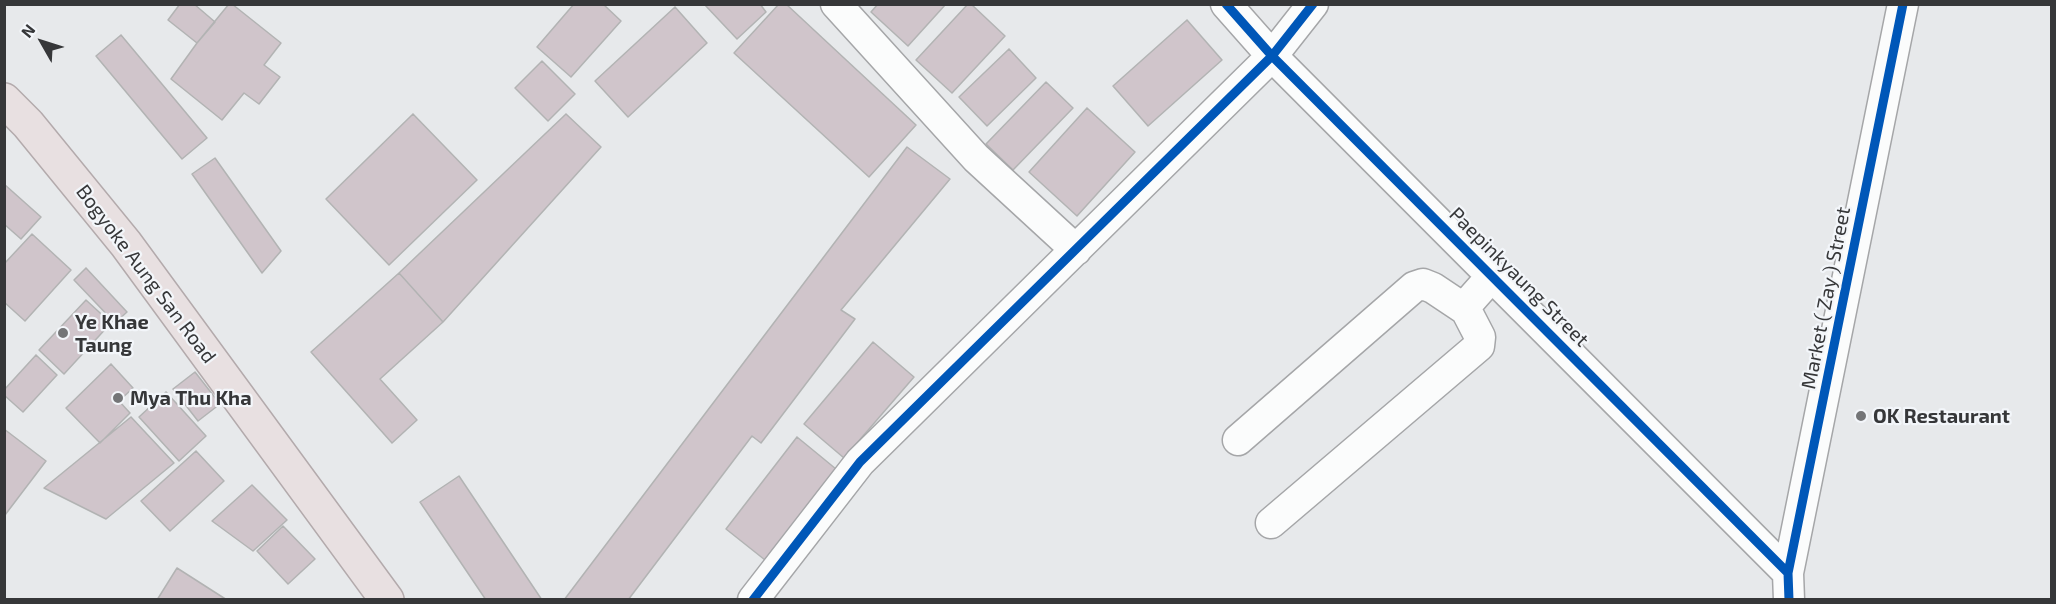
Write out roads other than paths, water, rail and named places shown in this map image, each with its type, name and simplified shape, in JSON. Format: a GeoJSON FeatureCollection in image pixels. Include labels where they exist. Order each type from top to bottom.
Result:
{"type":"FeatureCollection","features":[{"type":"Feature","properties":{"kind":"highway","name":"Bogyoke Aung San Road"},"geometry":{"type":"LineString","coordinates":[[4,100],[28,124],[126,244],[387,600]]}},
{"type":"Feature","properties":{"kind":"street"},"geometry":{"type":"LineString","coordinates":[[836,4],[976,158],[1076,250]]}},
{"type":"Feature","properties":{"kind":"street","name":"Paepinkyaung Street"},"geometry":{"type":"LineString","coordinates":[[1226,4],[1272,56],[1492,276],[1789,586]]}},
{"type":"Feature","properties":{"kind":"street"},"geometry":{"type":"LineString","coordinates":[[753,600],[860,462],[1272,56],[1313,4]]}},
{"type":"Feature","properties":{"kind":"street","name":"Market ( Zay ) Street"},"geometry":{"type":"LineString","coordinates":[[1789,586],[1904,4]]}},
{"type":"Feature","properties":{"kind":"street"},"geometry":{"type":"LineString","coordinates":[[1466,310],[1469,302],[1492,276]]}},
{"type":"Feature","properties":{"kind":"street"},"geometry":{"type":"LineString","coordinates":[[1238,440],[1414,287],[1423,284],[1433,288],[1466,310],[1480,338],[1479,346],[1271,523]]}},
{"type":"Feature","properties":{"kind":"place","name":"Ye Khae Taung"},"geometry":{"type":"Point","coordinates":[63,333]}},
{"type":"Feature","properties":{"kind":"place","name":"Mya Thu Kha"},"geometry":{"type":"Point","coordinates":[118,398]}},
{"type":"Feature","properties":{"kind":"place","name":"OK Restaurant"},"geometry":{"type":"Point","coordinates":[1861,416]}}]}
